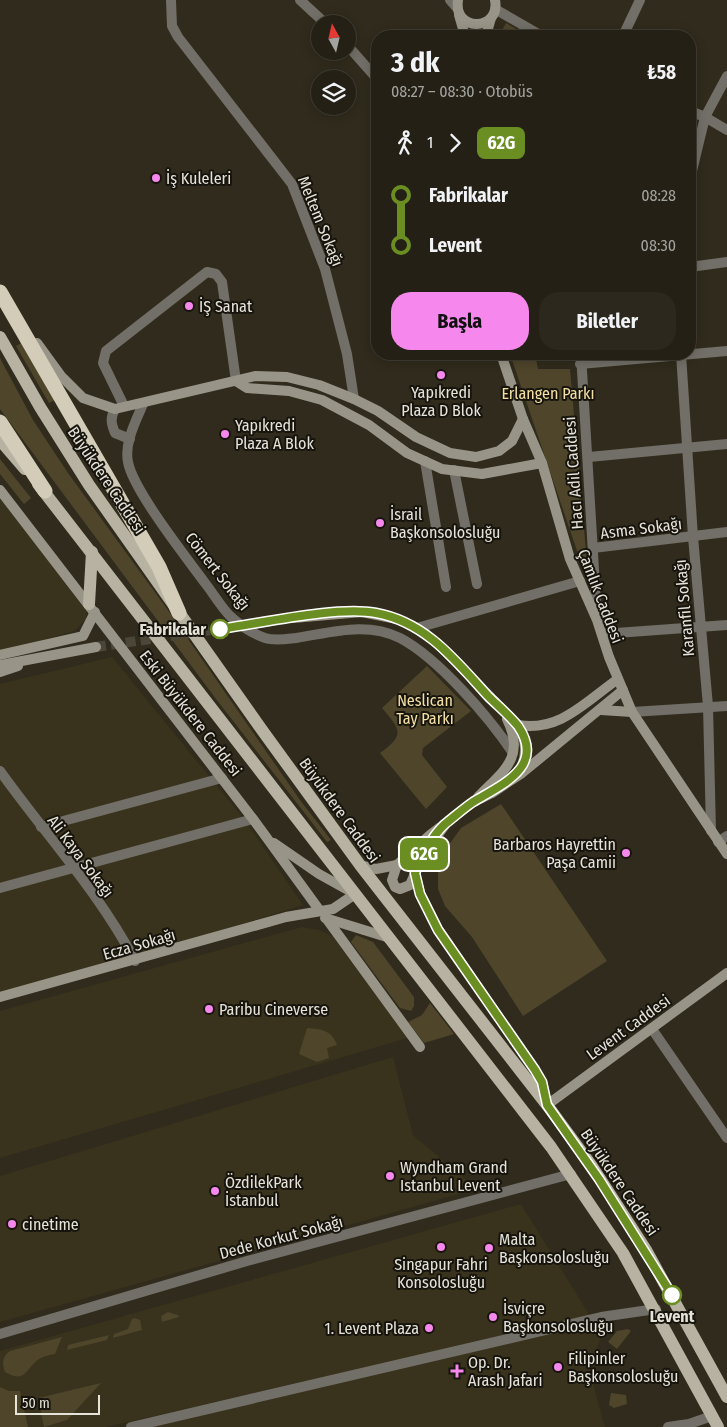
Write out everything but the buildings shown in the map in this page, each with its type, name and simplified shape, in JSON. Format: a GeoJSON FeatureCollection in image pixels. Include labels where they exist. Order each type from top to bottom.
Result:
{"type":"FeatureCollection","features":[{"type":"Feature","properties":{"kind":"highway"},"geometry":{"type":"LineString","coordinates":[[0,292],[159,566],[179,613]]}},
{"type":"Feature","properties":{"kind":"highway"},"geometry":{"type":"LineString","coordinates":[[0,422],[45,491]]}},
{"type":"Feature","properties":{"kind":"main road","name":"Büyükdere Caddesi"},"geometry":{"type":"LineString","coordinates":[[0,337],[89,485],[179,613],[360,866],[547,1105],[590,1165],[646,1250],[727,1397]]}},
{"type":"Feature","properties":{"kind":"main road"},"geometry":{"type":"LineString","coordinates":[[0,440],[45,491],[533,1122],[571,1174],[613,1237],[656,1309],[715,1421]]}},
{"type":"Feature","properties":{"kind":"main road"},"geometry":{"type":"LineString","coordinates":[[92,552],[92,608]]}},
{"type":"Feature","properties":{"kind":"main road"},"geometry":{"type":"LineString","coordinates":[[355,894],[360,866]]}},
{"type":"Feature","properties":{"kind":"street","name":"Meltem Sokağı"},"geometry":{"type":"LineString","coordinates":[[171,0],[172,26],[178,38],[292,184],[326,270],[347,354],[354,399]]}},
{"type":"Feature","properties":{"kind":"street"},"geometry":{"type":"LineString","coordinates":[[300,0],[316,15]]}},
{"type":"Feature","properties":{"kind":"street"},"geometry":{"type":"LineString","coordinates":[[626,30],[640,0]]}},
{"type":"Feature","properties":{"kind":"street"},"geometry":{"type":"LineString","coordinates":[[456,5],[463,19],[474,24],[481,24],[494,9]]}},
{"type":"Feature","properties":{"kind":"street"},"geometry":{"type":"LineString","coordinates":[[456,5],[463,30]]}},
{"type":"Feature","properties":{"kind":"street"},"geometry":{"type":"LineString","coordinates":[[488,30],[494,9]]}},
{"type":"Feature","properties":{"kind":"street"},"geometry":{"type":"LineString","coordinates":[[494,9],[531,30]]}},
{"type":"Feature","properties":{"kind":"street"},"geometry":{"type":"LineString","coordinates":[[356,55],[371,72]]}},
{"type":"Feature","properties":{"kind":"street"},"geometry":{"type":"LineString","coordinates":[[696,154],[705,117],[727,76]]}},
{"type":"Feature","properties":{"kind":"street"},"geometry":{"type":"LineString","coordinates":[[696,113],[727,130]]}},
{"type":"Feature","properties":{"kind":"street"},"geometry":{"type":"LineString","coordinates":[[696,266],[727,262]]}},
{"type":"Feature","properties":{"kind":"street"},"geometry":{"type":"LineString","coordinates":[[120,407],[103,363],[106,351],[207,272],[216,274],[222,282],[236,381],[247,388],[289,391],[322,400],[369,425],[407,454],[442,469],[482,474],[542,463]]}},
{"type":"Feature","properties":{"kind":"street"},"geometry":{"type":"LineString","coordinates":[[0,285],[61,376],[83,398],[120,407],[143,404],[255,376],[287,376],[319,385],[354,399],[378,411],[416,437],[450,453],[476,457],[499,451],[512,441],[523,419]]}},
{"type":"Feature","properties":{"kind":"street"},"geometry":{"type":"LineString","coordinates":[[696,353],[727,350]]}},
{"type":"Feature","properties":{"kind":"street","name":"Çamlık Caddesi"},"geometry":{"type":"LineString","coordinates":[[503,360],[523,419],[542,463],[570,559],[597,620],[632,712],[711,831]]}},
{"type":"Feature","properties":{"kind":"street","name":"Hacı Adil Caddesi"},"geometry":{"type":"LineString","coordinates":[[580,360],[589,458],[597,620]]}},
{"type":"Feature","properties":{"kind":"street","name":"Karanfil Sokağı"},"geometry":{"type":"LineString","coordinates":[[681,360],[686,448],[708,706],[711,831]]}},
{"type":"Feature","properties":{"kind":"street"},"geometry":{"type":"LineString","coordinates":[[354,399],[354,416]]}},
{"type":"Feature","properties":{"kind":"street","name":"Cömert Sokağı"},"geometry":{"type":"LineString","coordinates":[[143,404],[130,439],[127,459],[136,482],[229,615],[247,629],[266,639],[283,640],[355,628],[377,630],[398,638],[415,647],[443,672],[484,715],[514,753]]}},
{"type":"Feature","properties":{"kind":"street"},"geometry":{"type":"LineString","coordinates":[[120,407],[111,415],[111,424],[115,433],[130,439]]}},
{"type":"Feature","properties":{"kind":"street"},"geometry":{"type":"LineString","coordinates":[[589,458],[727,444]]}},
{"type":"Feature","properties":{"kind":"street"},"geometry":{"type":"LineString","coordinates":[[463,455],[454,470],[477,584]]}},
{"type":"Feature","properties":{"kind":"street"},"geometry":{"type":"LineString","coordinates":[[425,461],[446,587]]}},
{"type":"Feature","properties":{"kind":"street","name":"Eski Büyükdere Caddesi"},"geometry":{"type":"LineString","coordinates":[[0,490],[253,818],[420,1047]]}},
{"type":"Feature","properties":{"kind":"street","name":"Asma Sokağı"},"geometry":{"type":"LineString","coordinates":[[593,548],[727,532]]}},
{"type":"Feature","properties":{"kind":"street"},"geometry":{"type":"LineString","coordinates":[[417,628],[580,581]]}},
{"type":"Feature","properties":{"kind":"street"},"geometry":{"type":"LineString","coordinates":[[0,655],[83,636],[92,608]]}},
{"type":"Feature","properties":{"kind":"street"},"geometry":{"type":"LineString","coordinates":[[292,618],[362,612],[397,619],[417,628],[437,643],[522,732],[526,752],[520,771],[511,779]]}},
{"type":"Feature","properties":{"kind":"street"},"geometry":{"type":"LineString","coordinates":[[602,634],[727,625]]}},
{"type":"Feature","properties":{"kind":"street"},"geometry":{"type":"LineString","coordinates":[[0,665],[96,648]]}},
{"type":"Feature","properties":{"kind":"street"},"geometry":{"type":"LineString","coordinates":[[0,672],[34,660]]}},
{"type":"Feature","properties":{"kind":"street"},"geometry":{"type":"LineString","coordinates":[[518,726],[539,727],[554,724],[618,679]]}},
{"type":"Feature","properties":{"kind":"street"},"geometry":{"type":"LineString","coordinates":[[473,802],[492,793],[511,779],[601,710],[623,690]]}},
{"type":"Feature","properties":{"kind":"street"},"geometry":{"type":"LineString","coordinates":[[601,710],[632,712],[727,706]]}},
{"type":"Feature","properties":{"kind":"street"},"geometry":{"type":"LineString","coordinates":[[360,866],[376,869],[397,865],[473,802],[503,773],[514,753],[512,729],[501,709]]}},
{"type":"Feature","properties":{"kind":"street","name":"Ali Kaya Sokağı"},"geometry":{"type":"LineString","coordinates":[[0,772],[41,827],[74,866],[134,961]]}},
{"type":"Feature","properties":{"kind":"street"},"geometry":{"type":"LineString","coordinates":[[41,827],[222,778]]}},
{"type":"Feature","properties":{"kind":"street"},"geometry":{"type":"LineString","coordinates":[[0,888],[253,818]]}},
{"type":"Feature","properties":{"kind":"street"},"geometry":{"type":"LineString","coordinates":[[397,865],[392,880],[395,887],[400,889],[410,884],[433,838],[444,825]]}},
{"type":"Feature","properties":{"kind":"street"},"geometry":{"type":"LineString","coordinates":[[711,831],[723,839],[727,854]]}},
{"type":"Feature","properties":{"kind":"street"},"geometry":{"type":"LineString","coordinates":[[266,836],[286,852],[355,894]]}},
{"type":"Feature","properties":{"kind":"street"},"geometry":{"type":"LineString","coordinates":[[415,873],[420,894],[438,930],[535,1070],[542,1082],[547,1105]]}},
{"type":"Feature","properties":{"kind":"street","name":"Ecza Sokağı"},"geometry":{"type":"LineString","coordinates":[[0,997],[286,917],[323,915],[355,894]]}},
{"type":"Feature","properties":{"kind":"street"},"geometry":{"type":"LineString","coordinates":[[323,915],[390,938]]}},
{"type":"Feature","properties":{"kind":"street","name":"Levent Caddesi"},"geometry":{"type":"LineString","coordinates":[[547,1105],[727,973]]}},
{"type":"Feature","properties":{"kind":"street"},"geometry":{"type":"LineString","coordinates":[[652,1029],[727,1138]]}},
{"type":"Feature","properties":{"kind":"street","name":"Dede Korkut Sokağı"},"geometry":{"type":"LineString","coordinates":[[0,1334],[247,1261],[571,1174]]}},
{"type":"Feature","properties":{"kind":"street"},"geometry":{"type":"LineString","coordinates":[[131,1427],[601,1317],[656,1309]]}},
{"type":"Feature","properties":{"kind":"street"},"geometry":{"type":"LineString","coordinates":[[668,1427],[715,1421]]}},
{"type":"Feature","properties":{"kind":"shaded area"},"geometry":{"type":"Polygon","coordinates":[[[0,489],[88,599],[86,619],[74,631],[0,652],[0,489]]]}},
{"type":"Feature","properties":{"kind":"shaded area"},"geometry":{"type":"Polygon","coordinates":[[[112,657],[244,819],[303,905],[130,958],[0,995],[0,684],[112,657]]]}},
{"type":"Feature","properties":{"kind":"shaded area"},"geometry":{"type":"Polygon","coordinates":[[[302,927],[319,930],[332,936],[411,1037],[0,1158],[0,1011],[302,927]]]}},
{"type":"Feature","properties":{"kind":"shaded area","name":"ÖzdilekPark İstanbul"},"geometry":{"type":"Polygon","coordinates":[[[393,1057],[413,1135],[477,1189],[0,1322],[0,1176],[393,1057]]]}},
{"type":"Feature","properties":{"kind":"shaded area"},"geometry":{"type":"Polygon","coordinates":[[[521,1204],[590,1316],[106,1427],[20,1427],[0,1393],[0,1351],[521,1204]]]}},
{"type":"Feature","properties":{"kind":"shaded area"},"geometry":{"type":"Polygon","coordinates":[[[597,1321],[601,1336],[590,1373],[605,1427],[139,1427],[597,1321]]]}},
{"type":"Feature","properties":{"kind":"green space"},"geometry":{"type":"Polygon","coordinates":[[[506,23],[518,30],[502,30],[506,23]]]}},
{"type":"Feature","properties":{"kind":"green space"},"geometry":{"type":"Polygon","coordinates":[[[23,342],[55,400],[49,403],[16,346],[23,342]]]}},
{"type":"Feature","properties":{"kind":"green space"},"geometry":{"type":"Polygon","coordinates":[[[0,358],[33,420],[68,473],[165,606],[300,800],[331,840],[327,842],[216,699],[0,409],[0,358]]]}},
{"type":"Feature","properties":{"kind":"green space","name":"Erlangen Parkı"},"geometry":{"type":"Polygon","coordinates":[[[512,360],[536,360],[538,369],[570,369],[589,586],[512,360]]]}},
{"type":"Feature","properties":{"kind":"green space"},"geometry":{"type":"Polygon","coordinates":[[[0,459],[31,498],[24,504],[0,474],[0,459]]]}},
{"type":"Feature","properties":{"kind":"green space","name":"Neslican Tay Parkı"},"geometry":{"type":"Polygon","coordinates":[[[427,666],[471,711],[423,748],[422,755],[447,787],[426,809],[380,753],[394,741],[398,732],[382,708],[427,666]]]}},
{"type":"Feature","properties":{"kind":"green space"},"geometry":{"type":"Polygon","coordinates":[[[501,804],[607,961],[523,1016],[472,937],[445,906],[438,889],[438,871],[441,856],[461,828],[501,804]]]}},
{"type":"Feature","properties":{"kind":"green space"},"geometry":{"type":"Polygon","coordinates":[[[356,935],[373,942],[414,997],[414,1006],[411,1011],[400,1008],[351,942],[356,935]]]}},
{"type":"Feature","properties":{"kind":"green space"},"geometry":{"type":"Polygon","coordinates":[[[430,1003],[454,1034],[424,1043],[408,1022],[422,1015],[430,1003]]]}},
{"type":"Feature","properties":{"kind":"green space"},"geometry":{"type":"Polygon","coordinates":[[[307,1028],[325,1031],[335,1040],[337,1045],[327,1048],[329,1058],[317,1062],[299,1054],[307,1028]]]}},
{"type":"Feature","properties":{"kind":"green space"},"geometry":{"type":"Polygon","coordinates":[[[168,1312],[179,1317],[162,1322],[161,1316],[168,1312]]]}},
{"type":"Feature","properties":{"kind":"green space"},"geometry":{"type":"Polygon","coordinates":[[[132,1319],[140,1320],[142,1330],[113,1338],[114,1334],[128,1329],[132,1319]]]}},
{"type":"Feature","properties":{"kind":"green space"},"geometry":{"type":"Polygon","coordinates":[[[628,1329],[631,1331],[617,1349],[608,1342],[617,1331],[628,1329]]]}},
{"type":"Feature","properties":{"kind":"green space"},"geometry":{"type":"Polygon","coordinates":[[[109,1335],[107,1340],[67,1350],[68,1345],[109,1335]]]}},
{"type":"Feature","properties":{"kind":"green space"},"geometry":{"type":"Polygon","coordinates":[[[62,1337],[55,1354],[39,1359],[25,1374],[17,1376],[5,1372],[3,1360],[10,1351],[62,1337]]]}},
{"type":"Feature","properties":{"kind":"green space"},"geometry":{"type":"Polygon","coordinates":[[[101,1383],[67,1420],[44,1427],[38,1398],[101,1383]]]}},
{"type":"Feature","properties":{"kind":"green space"},"geometry":{"type":"Polygon","coordinates":[[[0,1387],[9,1391],[20,1391],[28,1427],[0,1427],[0,1387]]]}},
{"type":"Feature","properties":{"kind":"green space"},"geometry":{"type":"Polygon","coordinates":[[[611,1393],[626,1395],[627,1404],[614,1408],[609,1405],[611,1393]]]}},
{"type":"Feature","properties":{"kind":"tunnel"},"geometry":{"type":"LineString","coordinates":[[96,647],[293,618]]}},
{"type":"Feature","properties":{"kind":"bus line","name":"62G"},"geometry":{"type":"LineString","coordinates":[[220,629],[346,612],[376,613],[397,619],[417,628],[437,643],[518,726],[522,732],[526,752],[520,771],[492,793],[473,802],[444,825],[433,838],[415,873],[420,894],[438,930],[535,1070],[542,1082],[547,1105],[646,1250],[672,1295]]}},
{"type":"Feature","properties":{"kind":"place","name":"İş Kuleleri"},"geometry":{"type":"Point","coordinates":[156,178]}},
{"type":"Feature","properties":{"kind":"place","name":"İŞ Sanat"},"geometry":{"type":"Point","coordinates":[189,306]}},
{"type":"Feature","properties":{"kind":"place","name":"Yapıkredi Plaza D Blok"},"geometry":{"type":"Point","coordinates":[441,375]}},
{"type":"Feature","properties":{"kind":"place","name":"Yapıkredi Plaza A Blok"},"geometry":{"type":"Point","coordinates":[225,434]}},
{"type":"Feature","properties":{"kind":"place","name":"İsrail Başkonsolosluğu"},"geometry":{"type":"Point","coordinates":[380,523]}},
{"type":"Feature","properties":{"kind":"place","name":"Fabrikalar"},"geometry":{"type":"Point","coordinates":[220,629]}},
{"type":"Feature","properties":{"kind":"place","name":"Barbaros Hayrettin Paşa Camii"},"geometry":{"type":"Point","coordinates":[626,853]}},
{"type":"Feature","properties":{"kind":"place","name":"Paribu Cineverse"},"geometry":{"type":"Point","coordinates":[209,1009]}},
{"type":"Feature","properties":{"kind":"place","name":"Wyndham Grand Istanbul Levent"},"geometry":{"type":"Point","coordinates":[390,1176]}},
{"type":"Feature","properties":{"kind":"place","name":"ÖzdilekPark İstanbul"},"geometry":{"type":"Point","coordinates":[215,1191]}},
{"type":"Feature","properties":{"kind":"place","name":"cinetime"},"geometry":{"type":"Point","coordinates":[12,1224]}},
{"type":"Feature","properties":{"kind":"place","name":"Singapur Fahri Konsolosluğu"},"geometry":{"type":"Point","coordinates":[441,1247]}},
{"type":"Feature","properties":{"kind":"place","name":"Malta Başkonsolosluğu"},"geometry":{"type":"Point","coordinates":[489,1248]}},
{"type":"Feature","properties":{"kind":"place","name":"Levent"},"geometry":{"type":"Point","coordinates":[672,1295]}},
{"type":"Feature","properties":{"kind":"place","name":"İsviçre Başkonsolosluğu"},"geometry":{"type":"Point","coordinates":[493,1317]}},
{"type":"Feature","properties":{"kind":"place","name":"1. Levent Plaza"},"geometry":{"type":"Point","coordinates":[429,1328]}},
{"type":"Feature","properties":{"kind":"place","name":"Filipinler Başkonsolosluğu"},"geometry":{"type":"Point","coordinates":[558,1367]}},
{"type":"Feature","properties":{"kind":"place","name":"Op. Dr. Arash Jafari"},"geometry":{"type":"Point","coordinates":[457,1371]}}]}
